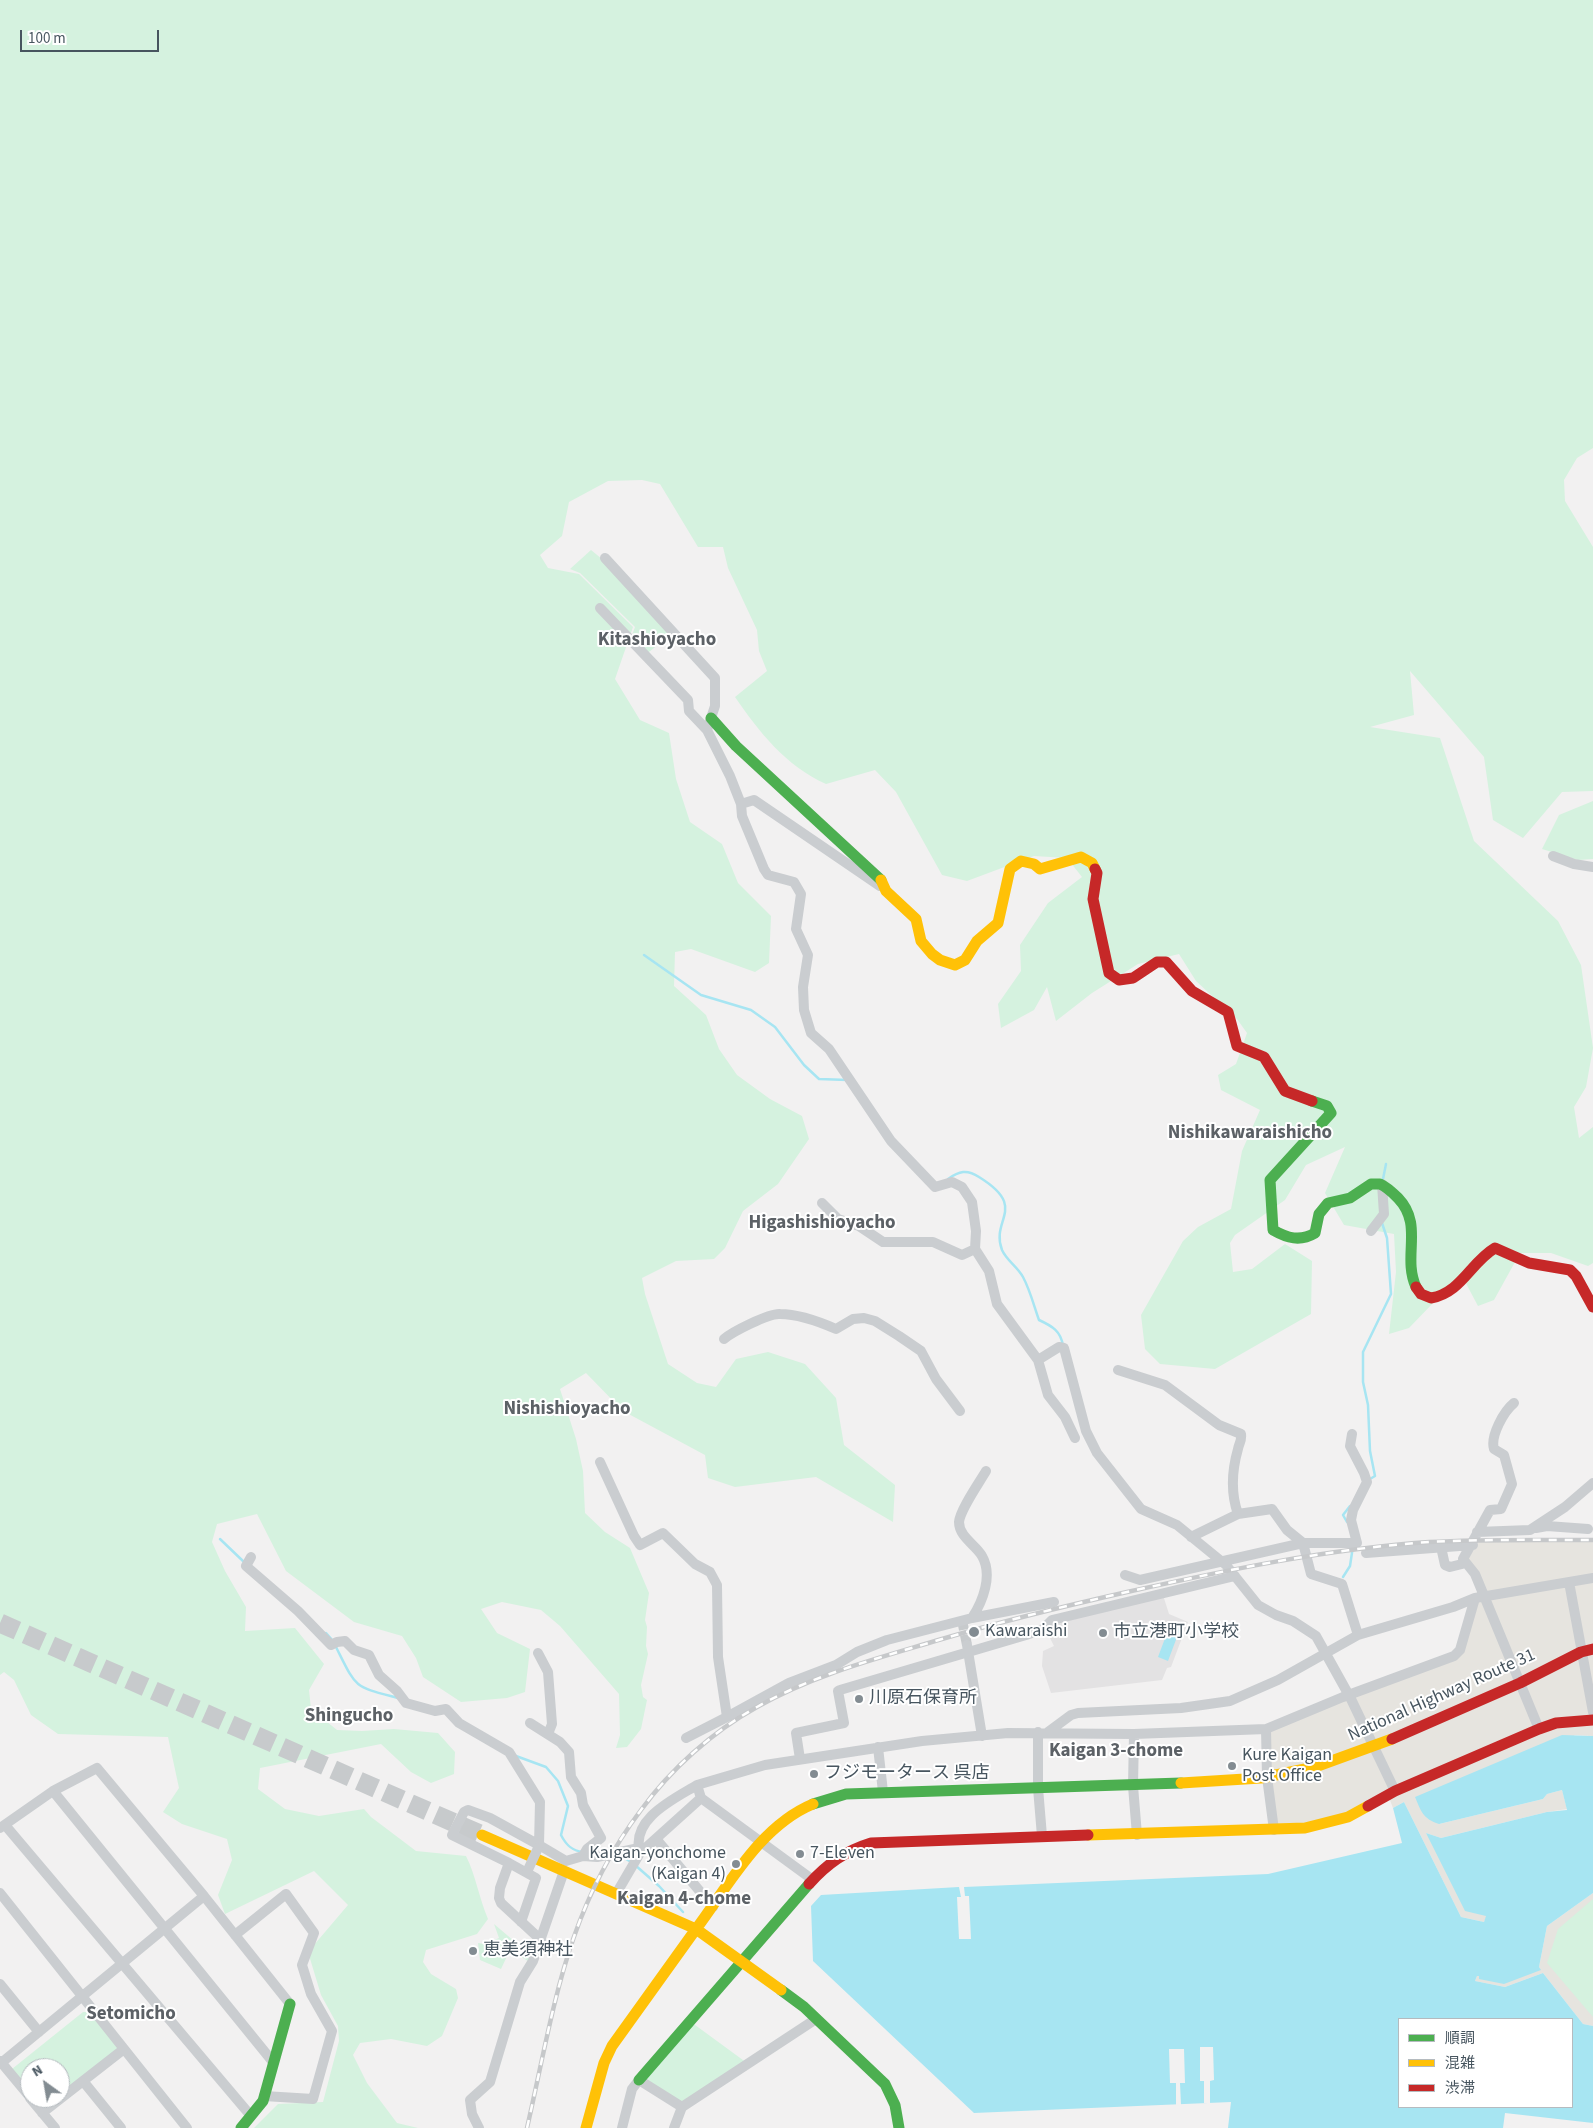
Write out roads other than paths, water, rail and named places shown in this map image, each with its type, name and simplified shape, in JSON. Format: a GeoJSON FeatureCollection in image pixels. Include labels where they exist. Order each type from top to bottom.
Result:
{"type":"FeatureCollection","features":[{"type":"Feature","properties":{"kind":"main road"},"geometry":{"type":"LineString","coordinates":[[711,718],[736,746],[884,883],[886,891],[916,919],[921,941],[940,960],[955,965],[965,960],[977,941],[998,923],[1010,869],[1022,861],[1034,864],[1040,870],[1081,857],[1092,863],[1097,873],[1093,900],[1109,973],[1119,980],[1133,978],[1157,962],[1166,962],[1192,991],[1228,1012],[1235,1044],[1241,1051],[1264,1057],[1286,1091],[1326,1106],[1331,1113],[1270,1180],[1274,1230],[1296,1240],[1308,1238],[1315,1233],[1318,1213],[1325,1204],[1333,1199],[1350,1199],[1373,1183],[1382,1184],[1410,1210],[1413,1222],[1410,1239],[1413,1280],[1418,1289],[1427,1297],[1433,1298],[1458,1288],[1479,1259],[1495,1248],[1529,1263],[1570,1270],[1576,1276],[1593,1307]]}},
{"type":"Feature","properties":{"kind":"main road","name":"National Highway Route 31"},"geometry":{"type":"LineString","coordinates":[[586,2128],[604,2063],[612,2046],[761,1843],[782,1823],[804,1808],[846,1794],[1133,1786],[1268,1777],[1316,1767],[1375,1747],[1520,1682],[1581,1652],[1593,1649]]}},
{"type":"Feature","properties":{"kind":"main road"},"geometry":{"type":"LineString","coordinates":[[639,2080],[813,1880],[835,1858],[855,1847],[871,1843],[1304,1828],[1348,1817],[1395,1791],[1539,1729],[1556,1723],[1593,1720]]}},
{"type":"Feature","properties":{"kind":"main road"},"geometry":{"type":"LineString","coordinates":[[482,1835],[696,1930],[742,1961],[816,2019],[886,2084],[893,2095],[897,2108],[899,2128]]}},
{"type":"Feature","properties":{"kind":"main road"},"geometry":{"type":"LineString","coordinates":[[241,2128],[264,2096],[290,2004]]}},
{"type":"Feature","properties":{"kind":"street"},"geometry":{"type":"LineString","coordinates":[[605,558],[715,678],[715,706],[707,730]]}},
{"type":"Feature","properties":{"kind":"street"},"geometry":{"type":"LineString","coordinates":[[600,608],[688,700],[689,711],[707,730],[741,804],[742,816],[764,869],[768,875],[794,882],[802,894],[796,929],[808,955],[803,987],[804,1010],[811,1033],[829,1049],[891,1141],[935,1187],[952,1182],[962,1187],[972,1202],[976,1231],[975,1249],[989,1271],[997,1304],[1038,1360],[1048,1396],[1065,1417],[1076,1438]]}},
{"type":"Feature","properties":{"kind":"street"},"geometry":{"type":"LineString","coordinates":[[741,804],[754,800],[886,891]]}},
{"type":"Feature","properties":{"kind":"street"},"geometry":{"type":"LineString","coordinates":[[1552,856],[1574,864],[1593,867]]}},
{"type":"Feature","properties":{"kind":"street"},"geometry":{"type":"LineString","coordinates":[[1371,1231],[1384,1214],[1382,1184]]}},
{"type":"Feature","properties":{"kind":"street"},"geometry":{"type":"LineString","coordinates":[[822,1203],[838,1219],[859,1226],[884,1242],[933,1242],[962,1255],[975,1249]]}},
{"type":"Feature","properties":{"kind":"street"},"geometry":{"type":"LineString","coordinates":[[724,1339],[731,1333],[778,1314],[823,1324],[836,1330],[853,1319],[869,1319],[921,1351],[936,1379],[960,1412]]}},
{"type":"Feature","properties":{"kind":"street"},"geometry":{"type":"LineString","coordinates":[[1038,1360],[1059,1347],[1064,1348],[1086,1431],[1096,1453],[1141,1509],[1176,1525],[1192,1537],[1226,1565],[1258,1605],[1310,1631],[1316,1636],[1375,1747],[1395,1791]]}},
{"type":"Feature","properties":{"kind":"street"},"geometry":{"type":"LineString","coordinates":[[1118,1370],[1165,1385],[1219,1425],[1241,1434],[1242,1440],[1238,1449],[1232,1497],[1238,1514]]}},
{"type":"Feature","properties":{"kind":"street"},"geometry":{"type":"LineString","coordinates":[[1514,1403],[1499,1425],[1492,1443],[1494,1449],[1504,1455],[1512,1484],[1501,1509],[1490,1510],[1477,1532],[1473,1545],[1463,1559],[1475,1574],[1479,1597],[1520,1682],[1539,1729]]}},
{"type":"Feature","properties":{"kind":"street"},"geometry":{"type":"LineString","coordinates":[[1125,1575],[1140,1580],[1304,1543],[1357,1543],[1351,1520],[1353,1510],[1367,1482],[1350,1446],[1352,1434]]}},
{"type":"Feature","properties":{"kind":"street"},"geometry":{"type":"LineString","coordinates":[[600,1462],[640,1545],[663,1533],[695,1564],[703,1567],[714,1576],[717,1585],[718,1605],[718,1657],[727,1717]]}},
{"type":"Feature","properties":{"kind":"street"},"geometry":{"type":"LineString","coordinates":[[972,1618],[986,1587],[987,1570],[983,1556],[960,1530],[959,1520],[986,1471]]}},
{"type":"Feature","properties":{"kind":"street"},"geometry":{"type":"LineString","coordinates":[[1530,1530],[1564,1508],[1593,1483]]}},
{"type":"Feature","properties":{"kind":"street"},"geometry":{"type":"LineString","coordinates":[[1192,1537],[1238,1514],[1272,1509],[1287,1530],[1304,1543],[1311,1574],[1342,1584],[1358,1635]]}},
{"type":"Feature","properties":{"kind":"street"},"geometry":{"type":"LineString","coordinates":[[1477,1532],[1530,1530],[1547,1526],[1588,1529]]}},
{"type":"Feature","properties":{"kind":"street"},"geometry":{"type":"LineString","coordinates":[[1366,1553],[1473,1545]]}},
{"type":"Feature","properties":{"kind":"street"},"geometry":{"type":"LineString","coordinates":[[1440,1547],[1445,1565],[1450,1567],[1466,1563]]}},
{"type":"Feature","properties":{"kind":"street"},"geometry":{"type":"LineString","coordinates":[[249,1561],[298,1611],[334,1643],[345,1641],[354,1650],[368,1656],[379,1675],[402,1699],[434,1711],[446,1709],[459,1723],[510,1755],[540,1802],[539,1847],[527,1872]]}},
{"type":"Feature","properties":{"kind":"street"},"geometry":{"type":"LineString","coordinates":[[800,1759],[796,1733],[844,1723],[838,1691],[840,1690],[967,1649],[1043,1629],[1052,1620],[1235,1576]]}},
{"type":"Feature","properties":{"kind":"street"},"geometry":{"type":"LineString","coordinates":[[1043,1732],[1071,1715],[1078,1713],[1181,1708],[1230,1702],[1278,1680],[1358,1635],[1453,1607],[1479,1597],[1593,1578]]}},
{"type":"Feature","properties":{"kind":"street"},"geometry":{"type":"LineString","coordinates":[[1569,1582],[1593,1712]]}},
{"type":"Feature","properties":{"kind":"street"},"geometry":{"type":"LineString","coordinates":[[616,1894],[636,1857],[641,1830],[656,1811],[697,1786],[766,1765],[800,1759],[878,1747],[982,1736],[1043,1732],[1134,1734],[1266,1729],[1348,1696],[1449,1659],[1458,1653],[1479,1597]]}},
{"type":"Feature","properties":{"kind":"street"},"geometry":{"type":"LineString","coordinates":[[686,1738],[782,1687],[845,1661],[857,1652],[887,1640],[972,1618],[1054,1602]]}},
{"type":"Feature","properties":{"kind":"street"},"geometry":{"type":"LineString","coordinates":[[967,1649],[982,1736]]}},
{"type":"Feature","properties":{"kind":"street"},"geometry":{"type":"LineString","coordinates":[[538,1653],[548,1672],[552,1724],[548,1734]]}},
{"type":"Feature","properties":{"kind":"street"},"geometry":{"type":"LineString","coordinates":[[521,1922],[536,1878],[452,1835],[464,1812],[468,1810],[490,1818],[566,1862],[585,1853],[601,1838],[583,1805],[581,1793],[571,1777],[568,1752],[560,1742],[530,1723]]}},
{"type":"Feature","properties":{"kind":"street"},"geometry":{"type":"LineString","coordinates":[[1266,1729],[1268,1777],[1274,1830]]}},
{"type":"Feature","properties":{"kind":"street"},"geometry":{"type":"LineString","coordinates":[[1042,1836],[1038,1788],[1043,1732]]}},
{"type":"Feature","properties":{"kind":"street"},"geometry":{"type":"LineString","coordinates":[[1134,1734],[1133,1786],[1137,1835]]}},
{"type":"Feature","properties":{"kind":"street"},"geometry":{"type":"LineString","coordinates":[[878,1747],[883,1792]]}},
{"type":"Feature","properties":{"kind":"street"},"geometry":{"type":"LineString","coordinates":[[251,2116],[3,1826],[53,1790],[96,1768],[204,1896],[290,2004]]}},
{"type":"Feature","properties":{"kind":"street"},"geometry":{"type":"LineString","coordinates":[[697,1786],[701,1798],[813,1880]]}},
{"type":"Feature","properties":{"kind":"street"},"geometry":{"type":"LineString","coordinates":[[53,1790],[273,2062]]}},
{"type":"Feature","properties":{"kind":"street"},"geometry":{"type":"LineString","coordinates":[[585,1853],[597,1857],[636,1857],[657,1840],[701,1798]]}},
{"type":"Feature","properties":{"kind":"street"},"geometry":{"type":"LineString","coordinates":[[657,1840],[714,1908]]}},
{"type":"Feature","properties":{"kind":"street"},"geometry":{"type":"LineString","coordinates":[[509,1863],[498,1898],[541,1940]]}},
{"type":"Feature","properties":{"kind":"street"},"geometry":{"type":"LineString","coordinates":[[479,2128],[472,2114],[470,2100],[490,2082],[520,1982],[533,1962],[564,1871]]}},
{"type":"Feature","properties":{"kind":"street"},"geometry":{"type":"LineString","coordinates":[[0,1893],[187,2128]]}},
{"type":"Feature","properties":{"kind":"street"},"geometry":{"type":"LineString","coordinates":[[235,1935],[286,1894],[314,1933],[302,1965],[310,1994],[332,2031],[313,2099],[264,2096]]}},
{"type":"Feature","properties":{"kind":"street"},"geometry":{"type":"LineString","coordinates":[[20,2086],[0,2062],[204,1896]]}},
{"type":"Feature","properties":{"kind":"street"},"geometry":{"type":"LineString","coordinates":[[0,1984],[39,2032]]}},
{"type":"Feature","properties":{"kind":"street"},"geometry":{"type":"LineString","coordinates":[[674,2128],[682,2107],[816,2019]]}},
{"type":"Feature","properties":{"kind":"street"},"geometry":{"type":"LineString","coordinates":[[42,2113],[124,2049]]}},
{"type":"Feature","properties":{"kind":"street"},"geometry":{"type":"LineString","coordinates":[[622,2128],[632,2089],[639,2080],[682,2107]]}},
{"type":"Feature","properties":{"kind":"street"},"geometry":{"type":"LineString","coordinates":[[83,2081],[121,2128]]}},
{"type":"Feature","properties":{"kind":"street"},"geometry":{"type":"LineString","coordinates":[[38,2108],[55,2128]]}},
{"type":"Feature","properties":{"kind":"water"},"geometry":{"type":"Polygon","coordinates":[[[1170,1625],[1180,1629],[1168,1661],[1158,1657],[1170,1625]]]}},
{"type":"Feature","properties":{"kind":"water"},"geometry":{"type":"Polygon","coordinates":[[[1562,1735],[1593,1736],[1593,1893],[1547,1926],[1539,1967],[1541,1970],[1504,1984],[1479,1979],[1479,1976],[1477,1976],[1475,1981],[1505,1987],[1543,1973],[1583,2024],[1593,2026],[1593,2123],[1505,2113],[1503,2128],[1228,2128],[1231,2102],[974,2113],[813,1961],[811,1906],[821,1895],[959,1887],[961,1897],[957,1897],[959,1939],[971,1939],[969,1896],[965,1896],[964,1887],[1268,1874],[1402,1843],[1393,1808],[1404,1802],[1461,1917],[1484,1922],[1486,1916],[1465,1911],[1426,1833],[1441,1838],[1547,1812],[1567,1810],[1562,1790],[1547,1794],[1543,1799],[1439,1824],[1429,1820],[1421,1810],[1415,1797],[1562,1735]]]}},
{"type":"Feature","properties":{"kind":"waterway"},"geometry":{"type":"LineString","coordinates":[[644,955],[701,995],[751,1010],[775,1027],[804,1065],[819,1079],[848,1080]]}},
{"type":"Feature","properties":{"kind":"waterway"},"geometry":{"type":"LineString","coordinates":[[1383,1179],[1386,1164]]}},
{"type":"Feature","properties":{"kind":"waterway"},"geometry":{"type":"LineString","coordinates":[[948,1179],[959,1173],[971,1173],[994,1188],[1002,1197],[1005,1206],[1005,1214],[1000,1230],[1002,1250],[1023,1277],[1039,1320],[1048,1324],[1058,1333],[1063,1346]]}},
{"type":"Feature","properties":{"kind":"waterway"},"geometry":{"type":"LineString","coordinates":[[1370,1479],[1375,1476],[1370,1451],[1368,1405],[1363,1382],[1363,1352],[1391,1294],[1387,1238],[1382,1223]]}},
{"type":"Feature","properties":{"kind":"waterway"},"geometry":{"type":"LineString","coordinates":[[1347,1522],[1343,1515],[1350,1506]]}},
{"type":"Feature","properties":{"kind":"waterway"},"geometry":{"type":"LineString","coordinates":[[220,1539],[244,1562]]}},
{"type":"Feature","properties":{"kind":"waterway"},"geometry":{"type":"LineString","coordinates":[[1343,1577],[1350,1566],[1353,1546]]}},
{"type":"Feature","properties":{"kind":"waterway"},"geometry":{"type":"LineString","coordinates":[[326,1633],[334,1642]]}},
{"type":"Feature","properties":{"kind":"waterway"},"geometry":{"type":"LineString","coordinates":[[336,1647],[348,1671],[358,1684],[372,1691],[398,1698]]}},
{"type":"Feature","properties":{"kind":"waterway"},"geometry":{"type":"LineString","coordinates":[[516,1756],[546,1767],[558,1781],[568,1806],[561,1835],[570,1847],[583,1852]]}},
{"type":"Feature","properties":{"kind":"waterway"},"geometry":{"type":"LineString","coordinates":[[621,1856],[631,1862]]}},
{"type":"Feature","properties":{"kind":"waterway"},"geometry":{"type":"LineString","coordinates":[[635,1865],[659,1886],[683,1912]]}},
{"type":"Feature","properties":{"kind":"tunnel"},"geometry":{"type":"LineString","coordinates":[[962,1620],[967,1645]]}},
{"type":"Feature","properties":{"kind":"tunnel"},"geometry":{"type":"LineString","coordinates":[[0,1623],[482,1835]]}},
{"type":"Feature","properties":{"kind":"railway"},"geometry":{"type":"LineString","coordinates":[[527,2128],[555,2002],[566,1963],[579,1924],[595,1886],[615,1848],[641,1810],[665,1780],[693,1752],[724,1728],[757,1707],[779,1695],[824,1676],[965,1632],[1104,1597],[1240,1568],[1315,1555],[1391,1545],[1491,1540],[1593,1540]]}},
{"type":"Feature","properties":{"kind":"place","name":"Kawaraishi"},"geometry":{"type":"Point","coordinates":[974,1632]}},
{"type":"Feature","properties":{"kind":"place","name":"市立港町小学校"},"geometry":{"type":"Point","coordinates":[1103,1633]}},
{"type":"Feature","properties":{"kind":"place","name":"川原石保育所"},"geometry":{"type":"Point","coordinates":[859,1699]}},
{"type":"Feature","properties":{"kind":"place","name":"Kure Kaigan Post Office"},"geometry":{"type":"Point","coordinates":[1232,1766]}},
{"type":"Feature","properties":{"kind":"place","name":"フジモータース 呉店"},"geometry":{"type":"Point","coordinates":[814,1774]}},
{"type":"Feature","properties":{"kind":"place","name":"7-Eleven"},"geometry":{"type":"Point","coordinates":[800,1854]}},
{"type":"Feature","properties":{"kind":"place","name":"Kaigan-yonchome (Kaigan 4)"},"geometry":{"type":"Point","coordinates":[736,1864]}},
{"type":"Feature","properties":{"kind":"place","name":"恵美須神社"},"geometry":{"type":"Point","coordinates":[473,1951]}},
{"type":"Feature","properties":{"kind":"district","name":"Kitashioyacho"},"geometry":{"type":"Point","coordinates":[657,641]}},
{"type":"Feature","properties":{"kind":"district","name":"Nishikawaraishicho"},"geometry":{"type":"Point","coordinates":[1250,1134]}},
{"type":"Feature","properties":{"kind":"district","name":"Higashishioyacho"},"geometry":{"type":"Point","coordinates":[822,1224]}},
{"type":"Feature","properties":{"kind":"district","name":"Nishishioyacho"},"geometry":{"type":"Point","coordinates":[567,1410]}},
{"type":"Feature","properties":{"kind":"district","name":"Shingucho"},"geometry":{"type":"Point","coordinates":[349,1717]}},
{"type":"Feature","properties":{"kind":"district","name":"Kaigan 3-chome"},"geometry":{"type":"Point","coordinates":[1116,1752]}},
{"type":"Feature","properties":{"kind":"district","name":"Kaigan 4-chome"},"geometry":{"type":"Point","coordinates":[684,1900]}},
{"type":"Feature","properties":{"kind":"district","name":"Setomicho"},"geometry":{"type":"Point","coordinates":[131,2015]}}]}
